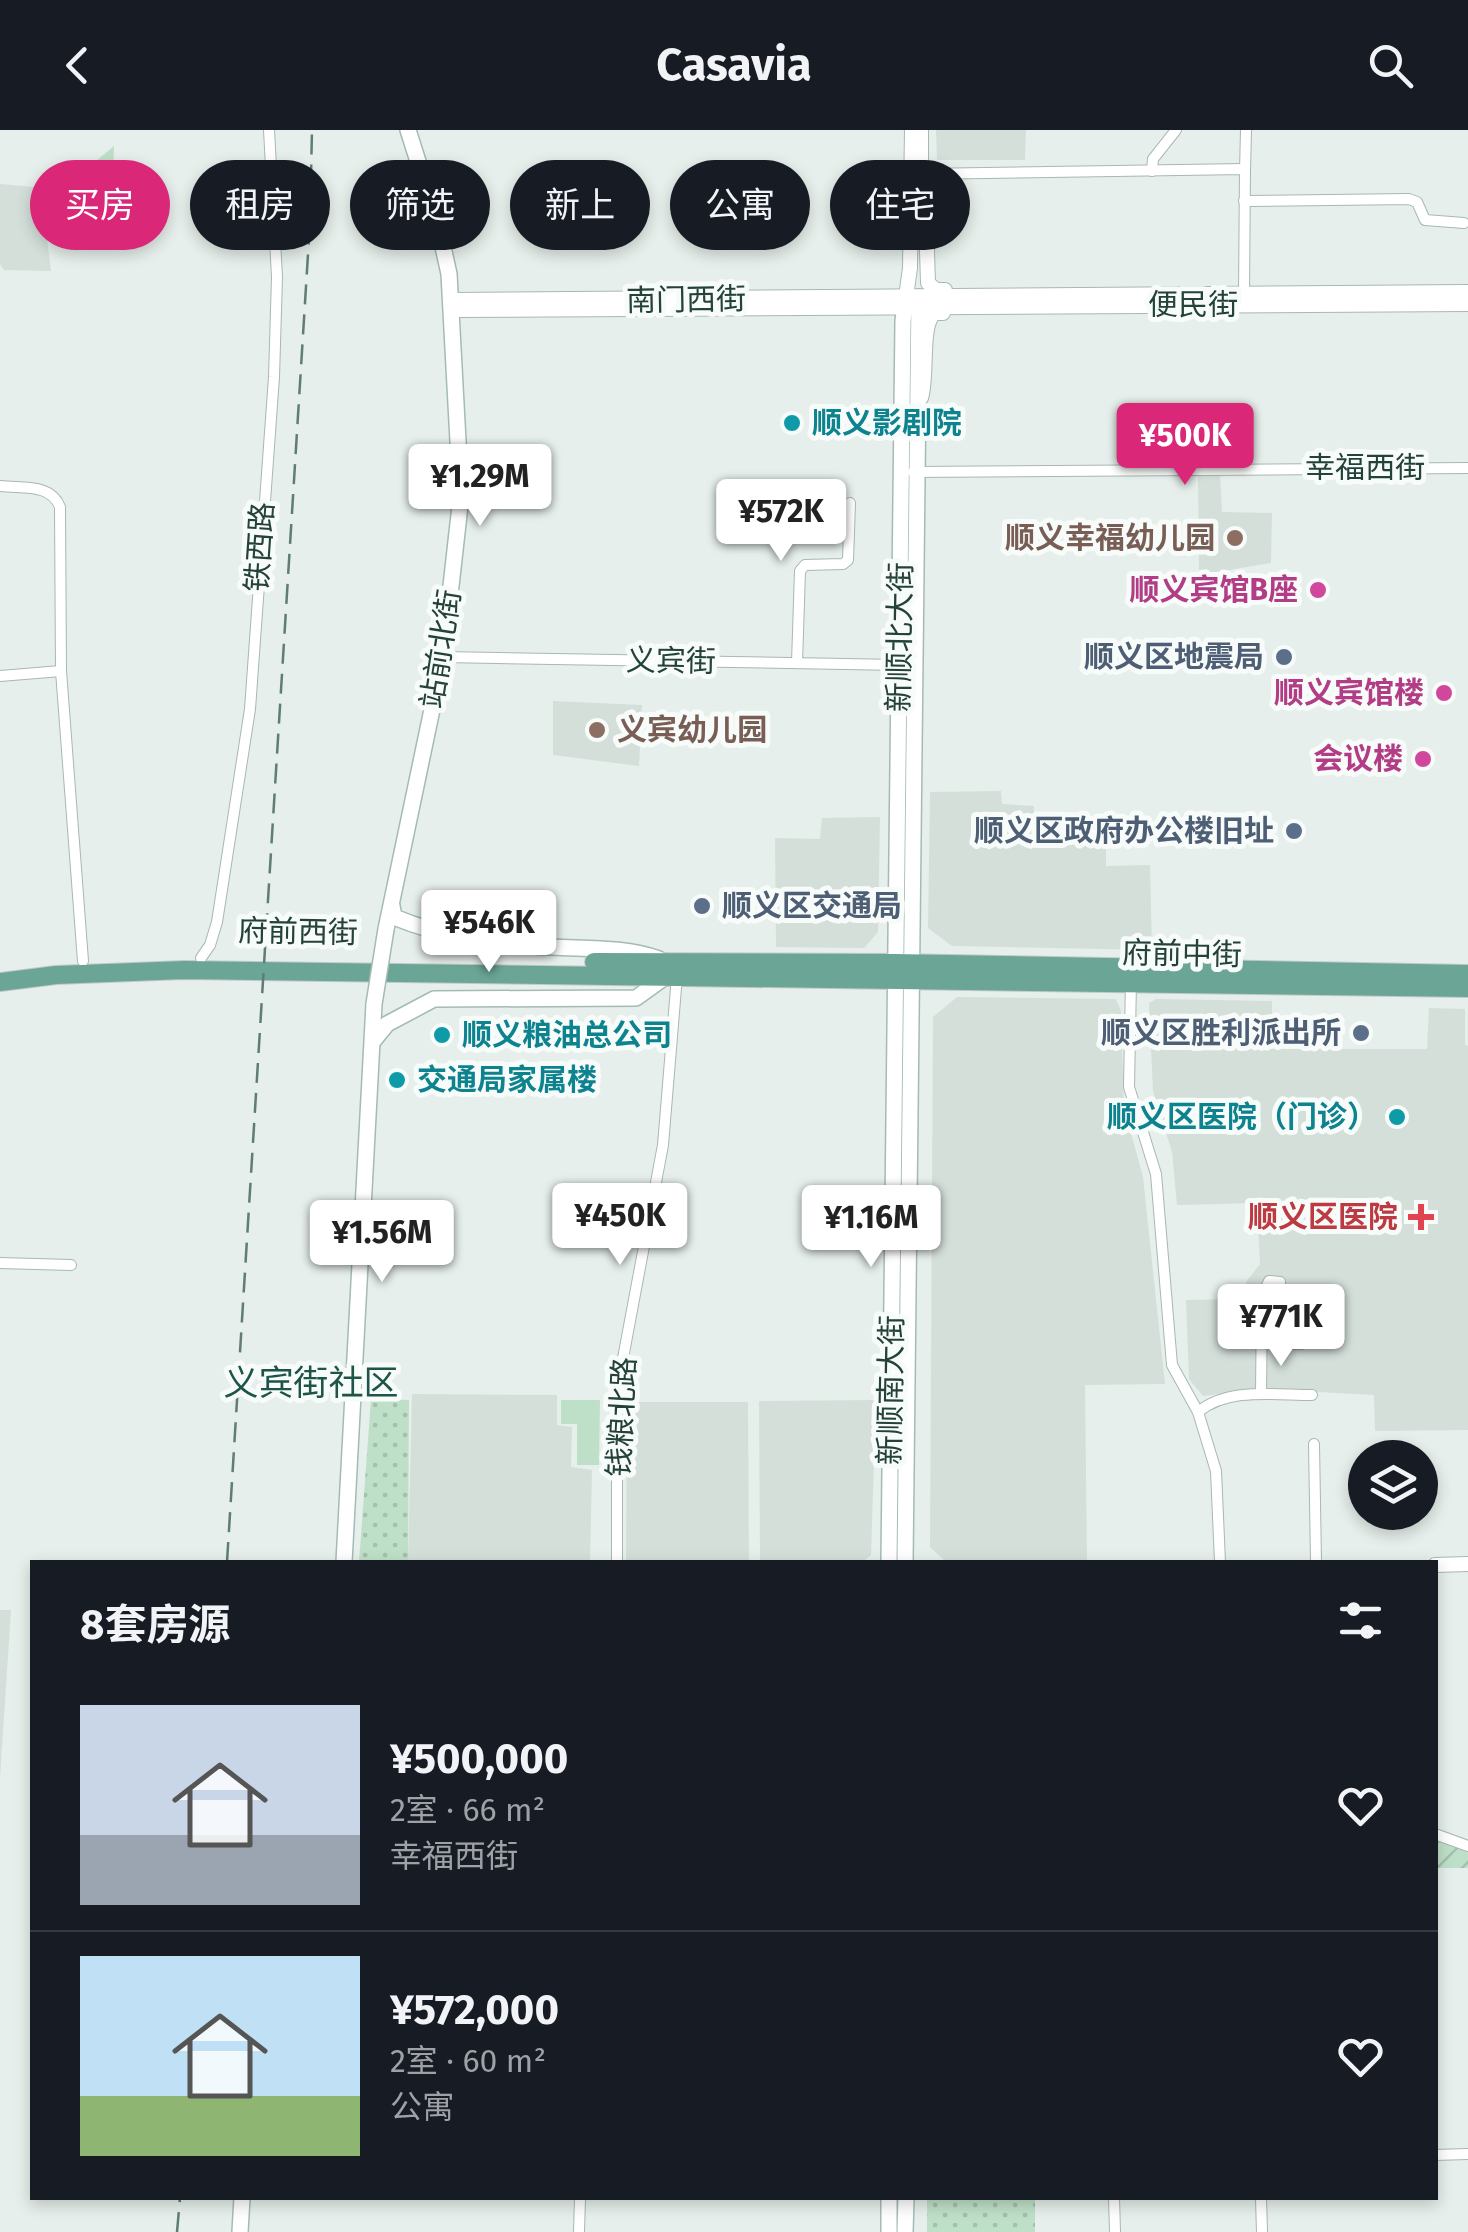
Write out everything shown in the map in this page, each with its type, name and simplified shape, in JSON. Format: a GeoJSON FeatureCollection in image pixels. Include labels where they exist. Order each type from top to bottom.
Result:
{"type":"FeatureCollection","features":[{"type":"Feature","properties":{"kind":"main road","name":"站前北街"},"geometry":{"type":"LineString","coordinates":[[371,1052],[386,930],[443,657],[461,497],[452,305],[438,224],[408,130]]}},
{"type":"Feature","properties":{"kind":"main road","name":"新顺北大街"},"geometry":{"type":"LineString","coordinates":[[903,971],[912,303]]}},
{"type":"Feature","properties":{"kind":"main road","name":"新顺北大街"},"geometry":{"type":"LineString","coordinates":[[903,971],[900,665],[910,472]]}},
{"type":"Feature","properties":{"kind":"main road"},"geometry":{"type":"LineString","coordinates":[[344,1560],[371,1052],[378,1031],[434,999],[636,998],[671,971],[638,952],[524,945],[432,933],[394,917],[392,902]]}},
{"type":"Feature","properties":{"kind":"main road","name":"府前西街"},"geometry":{"type":"LineString","coordinates":[[0,970],[83,962],[201,958],[671,971]]}},
{"type":"Feature","properties":{"kind":"main road","name":"府前西街"},"geometry":{"type":"LineString","coordinates":[[0,982],[56,975],[170,970],[903,971]]}},
{"type":"Feature","properties":{"kind":"main road","name":"府前中街"},"geometry":{"type":"LineString","coordinates":[[903,971],[1468,974]]}},
{"type":"Feature","properties":{"kind":"main road","name":"府前中街"},"geometry":{"type":"LineString","coordinates":[[903,971],[1131,981],[1468,988]]}},
{"type":"Feature","properties":{"kind":"main road","name":"新顺南大街"},"geometry":{"type":"LineString","coordinates":[[889,1560],[903,971]]}},
{"type":"Feature","properties":{"kind":"main road","name":"新顺南大街"},"geometry":{"type":"LineString","coordinates":[[903,971],[905,1560]]}},
{"type":"Feature","properties":{"kind":"main road"},"geometry":{"type":"LineString","coordinates":[[240,2232],[242,2200]]}},
{"type":"Feature","properties":{"kind":"main road"},"geometry":{"type":"LineString","coordinates":[[889,2200],[889,2232]]}},
{"type":"Feature","properties":{"kind":"main road"},"geometry":{"type":"LineString","coordinates":[[905,2232],[906,2200]]}},
{"type":"Feature","properties":{"kind":"street","name":"铁西路"},"geometry":{"type":"LineString","coordinates":[[201,958],[217,922],[250,710],[277,277],[269,130]]}},
{"type":"Feature","properties":{"kind":"street"},"geometry":{"type":"LineString","coordinates":[[912,130],[912,303]]}},
{"type":"Feature","properties":{"kind":"street"},"geometry":{"type":"LineString","coordinates":[[921,130],[921,160]]}},
{"type":"Feature","properties":{"kind":"street"},"geometry":{"type":"LineString","coordinates":[[1152,171],[1154,159],[1176,130]]}},
{"type":"Feature","properties":{"kind":"street"},"geometry":{"type":"LineString","coordinates":[[1244,294],[1246,130]]}},
{"type":"Feature","properties":{"kind":"street"},"geometry":{"type":"LineString","coordinates":[[970,177],[1245,172]]}},
{"type":"Feature","properties":{"kind":"street"},"geometry":{"type":"LineString","coordinates":[[1244,201],[1410,199],[1418,202],[1424,220],[1464,223]]}},
{"type":"Feature","properties":{"kind":"street"},"geometry":{"type":"LineString","coordinates":[[912,303],[916,250]]}},
{"type":"Feature","properties":{"kind":"street"},"geometry":{"type":"LineString","coordinates":[[927,250],[926,276],[932,288],[1004,290],[1037,301]]}},
{"type":"Feature","properties":{"kind":"street"},"geometry":{"type":"LineString","coordinates":[[804,304],[823,293],[894,290],[902,285],[910,268]]}},
{"type":"Feature","properties":{"kind":"street","name":"便民街"},"geometry":{"type":"LineString","coordinates":[[912,303],[1468,292]]}},
{"type":"Feature","properties":{"kind":"street"},"geometry":{"type":"LineString","coordinates":[[804,304],[828,315],[899,317],[898,384],[910,408],[926,384],[930,315],[1008,312],[1037,301]]}},
{"type":"Feature","properties":{"kind":"street","name":"便民街"},"geometry":{"type":"LineString","coordinates":[[1037,301],[1468,304]]}},
{"type":"Feature","properties":{"kind":"street","name":"南门西街"},"geometry":{"type":"LineString","coordinates":[[452,305],[912,303]]}},
{"type":"Feature","properties":{"kind":"street","name":"幸福西街"},"geometry":{"type":"LineString","coordinates":[[910,472],[1468,468]]}},
{"type":"Feature","properties":{"kind":"street"},"geometry":{"type":"LineString","coordinates":[[0,486],[46,490],[56,497],[60,508],[61,671],[83,962]]}},
{"type":"Feature","properties":{"kind":"street"},"geometry":{"type":"LineString","coordinates":[[797,662],[800,571],[805,565],[842,564],[848,560],[850,503]]}},
{"type":"Feature","properties":{"kind":"street","name":"义宾街"},"geometry":{"type":"LineString","coordinates":[[443,657],[900,665]]}},
{"type":"Feature","properties":{"kind":"street"},"geometry":{"type":"LineString","coordinates":[[0,676],[61,671]]}},
{"type":"Feature","properties":{"kind":"street","name":"钱粮北路"},"geometry":{"type":"LineString","coordinates":[[618,1560],[617,1390],[663,1145],[671,971]]}},
{"type":"Feature","properties":{"kind":"street"},"geometry":{"type":"LineString","coordinates":[[1131,981],[1130,1087],[1156,1174],[1172,1365],[1198,1412],[1216,1471],[1220,1560]]}},
{"type":"Feature","properties":{"kind":"street"},"geometry":{"type":"LineString","coordinates":[[0,1263],[71,1265]]}},
{"type":"Feature","properties":{"kind":"street"},"geometry":{"type":"LineString","coordinates":[[1261,1394],[1262,1296],[1269,1282],[1280,1282],[1280,1344],[1302,1344]]}},
{"type":"Feature","properties":{"kind":"street"},"geometry":{"type":"LineString","coordinates":[[1198,1412],[1214,1398],[1261,1394],[1312,1396]]}},
{"type":"Feature","properties":{"kind":"street"},"geometry":{"type":"LineString","coordinates":[[1314,1444],[1316,1560]]}},
{"type":"Feature","properties":{"kind":"street"},"geometry":{"type":"LineString","coordinates":[[1438,1565],[1468,1564]]}},
{"type":"Feature","properties":{"kind":"street"},"geometry":{"type":"LineString","coordinates":[[1438,1574],[1468,1573]]}},
{"type":"Feature","properties":{"kind":"street"},"geometry":{"type":"LineString","coordinates":[[1438,1835],[1468,1846]]}},
{"type":"Feature","properties":{"kind":"street"},"geometry":{"type":"LineString","coordinates":[[1438,2154],[1468,2154],[1468,2166]]}},
{"type":"Feature","properties":{"kind":"street"},"geometry":{"type":"LineString","coordinates":[[579,2232],[580,2200]]}},
{"type":"Feature","properties":{"kind":"street"},"geometry":{"type":"LineString","coordinates":[[1114,2200],[1115,2232]]}},
{"type":"Feature","properties":{"kind":"street"},"geometry":{"type":"LineString","coordinates":[[1262,2200],[1262,2232]]}},
{"type":"Feature","properties":{"kind":"shaded area"},"geometry":{"type":"Polygon","coordinates":[[[936,130],[1026,130],[1025,160],[937,160],[936,130]]]}},
{"type":"Feature","properties":{"kind":"shaded area"},"geometry":{"type":"Polygon","coordinates":[[[0,184],[30,187],[30,250],[48,250],[51,271],[4,270],[0,264],[0,184]]]}},
{"type":"Feature","properties":{"kind":"shaded area","name":"顺义幸福幼儿园"},"geometry":{"type":"Polygon","coordinates":[[[1198,473],[1220,474],[1222,512],[1272,513],[1271,563],[1199,575],[1198,473]]]}},
{"type":"Feature","properties":{"kind":"shaded area","name":"义宾幼儿园"},"geometry":{"type":"Polygon","coordinates":[[[553,701],[642,705],[639,766],[553,755],[553,701]]]}},
{"type":"Feature","properties":{"kind":"shaded area"},"geometry":{"type":"Polygon","coordinates":[[[1001,791],[1002,804],[1034,806],[1034,825],[1055,826],[1056,839],[1106,840],[1106,866],[1150,865],[1152,950],[952,946],[928,928],[930,792],[1001,791]]]}},
{"type":"Feature","properties":{"kind":"shaded area"},"geometry":{"type":"Polygon","coordinates":[[[880,817],[878,932],[864,948],[776,947],[775,838],[820,839],[822,818],[880,817]]]}},
{"type":"Feature","properties":{"kind":"shaded area"},"geometry":{"type":"Polygon","coordinates":[[[957,997],[1116,999],[1121,1011],[1124,1108],[1143,1177],[1165,1384],[1085,1385],[1087,1560],[944,1560],[930,1547],[933,1017],[957,997]]]}},
{"type":"Feature","properties":{"kind":"shaded area","name":"顺义区医院"},"geometry":{"type":"Polygon","coordinates":[[[1156,999],[1272,1001],[1272,1049],[1427,1049],[1429,1008],[1465,1009],[1468,1430],[1375,1431],[1374,1395],[1261,1389],[1203,1396],[1189,1379],[1186,1300],[1240,1299],[1246,1282],[1260,1264],[1257,1203],[1177,1205],[1172,1152],[1153,1091],[1149,1003],[1156,999]]]}},
{"type":"Feature","properties":{"kind":"shaded area"},"geometry":{"type":"Polygon","coordinates":[[[412,1394],[557,1395],[557,1425],[572,1427],[571,1467],[592,1470],[590,1560],[408,1560],[412,1394]]]}},
{"type":"Feature","properties":{"kind":"shaded area"},"geometry":{"type":"Polygon","coordinates":[[[876,1400],[871,1555],[865,1560],[760,1560],[759,1401],[876,1400]]]}},
{"type":"Feature","properties":{"kind":"shaded area"},"geometry":{"type":"Polygon","coordinates":[[[627,1402],[748,1402],[749,1560],[626,1560],[627,1402]]]}},
{"type":"Feature","properties":{"kind":"shaded area"},"geometry":{"type":"Polygon","coordinates":[[[0,1610],[11,1610],[0,1778],[0,1610]]]}},
{"type":"Feature","properties":{"kind":"green space"},"geometry":{"type":"Polygon","coordinates":[[[114,146],[114,160],[97,160],[114,146]]]}},
{"type":"Feature","properties":{"kind":"green space"},"geometry":{"type":"Polygon","coordinates":[[[371,1399],[409,1400],[408,1560],[359,1560],[371,1399]]]}},
{"type":"Feature","properties":{"kind":"green space"},"geometry":{"type":"Polygon","coordinates":[[[561,1400],[600,1400],[599,1465],[577,1465],[577,1424],[561,1424],[561,1400]]]}},
{"type":"Feature","properties":{"kind":"green space"},"geometry":{"type":"Polygon","coordinates":[[[1438,1841],[1468,1849],[1468,1868],[1438,1868],[1438,1841]]]}},
{"type":"Feature","properties":{"kind":"green space"},"geometry":{"type":"Polygon","coordinates":[[[927,2200],[1035,2200],[1035,2232],[927,2232],[927,2200]]]}},
{"type":"Feature","properties":{"kind":"railway"},"geometry":{"type":"LineString","coordinates":[[227,1560],[310,222],[312,130]]}},
{"type":"Feature","properties":{"kind":"railway"},"geometry":{"type":"LineString","coordinates":[[177,2232],[180,2200]]}},
{"type":"Feature","properties":{"kind":"place","name":"顺义影剧院"},"geometry":{"type":"Point","coordinates":[792,423]}},
{"type":"Feature","properties":{"kind":"place","name":"顺义幸福幼儿园"},"geometry":{"type":"Point","coordinates":[1235,538]}},
{"type":"Feature","properties":{"kind":"place","name":"顺义宾馆B座"},"geometry":{"type":"Point","coordinates":[1318,590]}},
{"type":"Feature","properties":{"kind":"place","name":"顺义区地震局"},"geometry":{"type":"Point","coordinates":[1284,657]}},
{"type":"Feature","properties":{"kind":"place","name":"顺义宾馆楼"},"geometry":{"type":"Point","coordinates":[1444,693]}},
{"type":"Feature","properties":{"kind":"place","name":"义宾幼儿园"},"geometry":{"type":"Point","coordinates":[597,730]}},
{"type":"Feature","properties":{"kind":"place","name":"会议楼"},"geometry":{"type":"Point","coordinates":[1423,759]}},
{"type":"Feature","properties":{"kind":"place","name":"顺义区政府办公楼旧址"},"geometry":{"type":"Point","coordinates":[1294,831]}},
{"type":"Feature","properties":{"kind":"place","name":"顺义区交通局"},"geometry":{"type":"Point","coordinates":[702,906]}},
{"type":"Feature","properties":{"kind":"place","name":"顺义区胜利派出所"},"geometry":{"type":"Point","coordinates":[1361,1033]}},
{"type":"Feature","properties":{"kind":"place","name":"顺义粮油总公司"},"geometry":{"type":"Point","coordinates":[442,1035]}},
{"type":"Feature","properties":{"kind":"place","name":"交通局家属楼"},"geometry":{"type":"Point","coordinates":[397,1080]}},
{"type":"Feature","properties":{"kind":"place","name":"顺义区医院（门诊）"},"geometry":{"type":"Point","coordinates":[1397,1117]}},
{"type":"Feature","properties":{"kind":"place","name":"顺义区医院"},"geometry":{"type":"Point","coordinates":[1421,1217]}},
{"type":"Feature","properties":{"kind":"district","name":"义宾街社区"},"geometry":{"type":"Point","coordinates":[311,1383]}}]}
